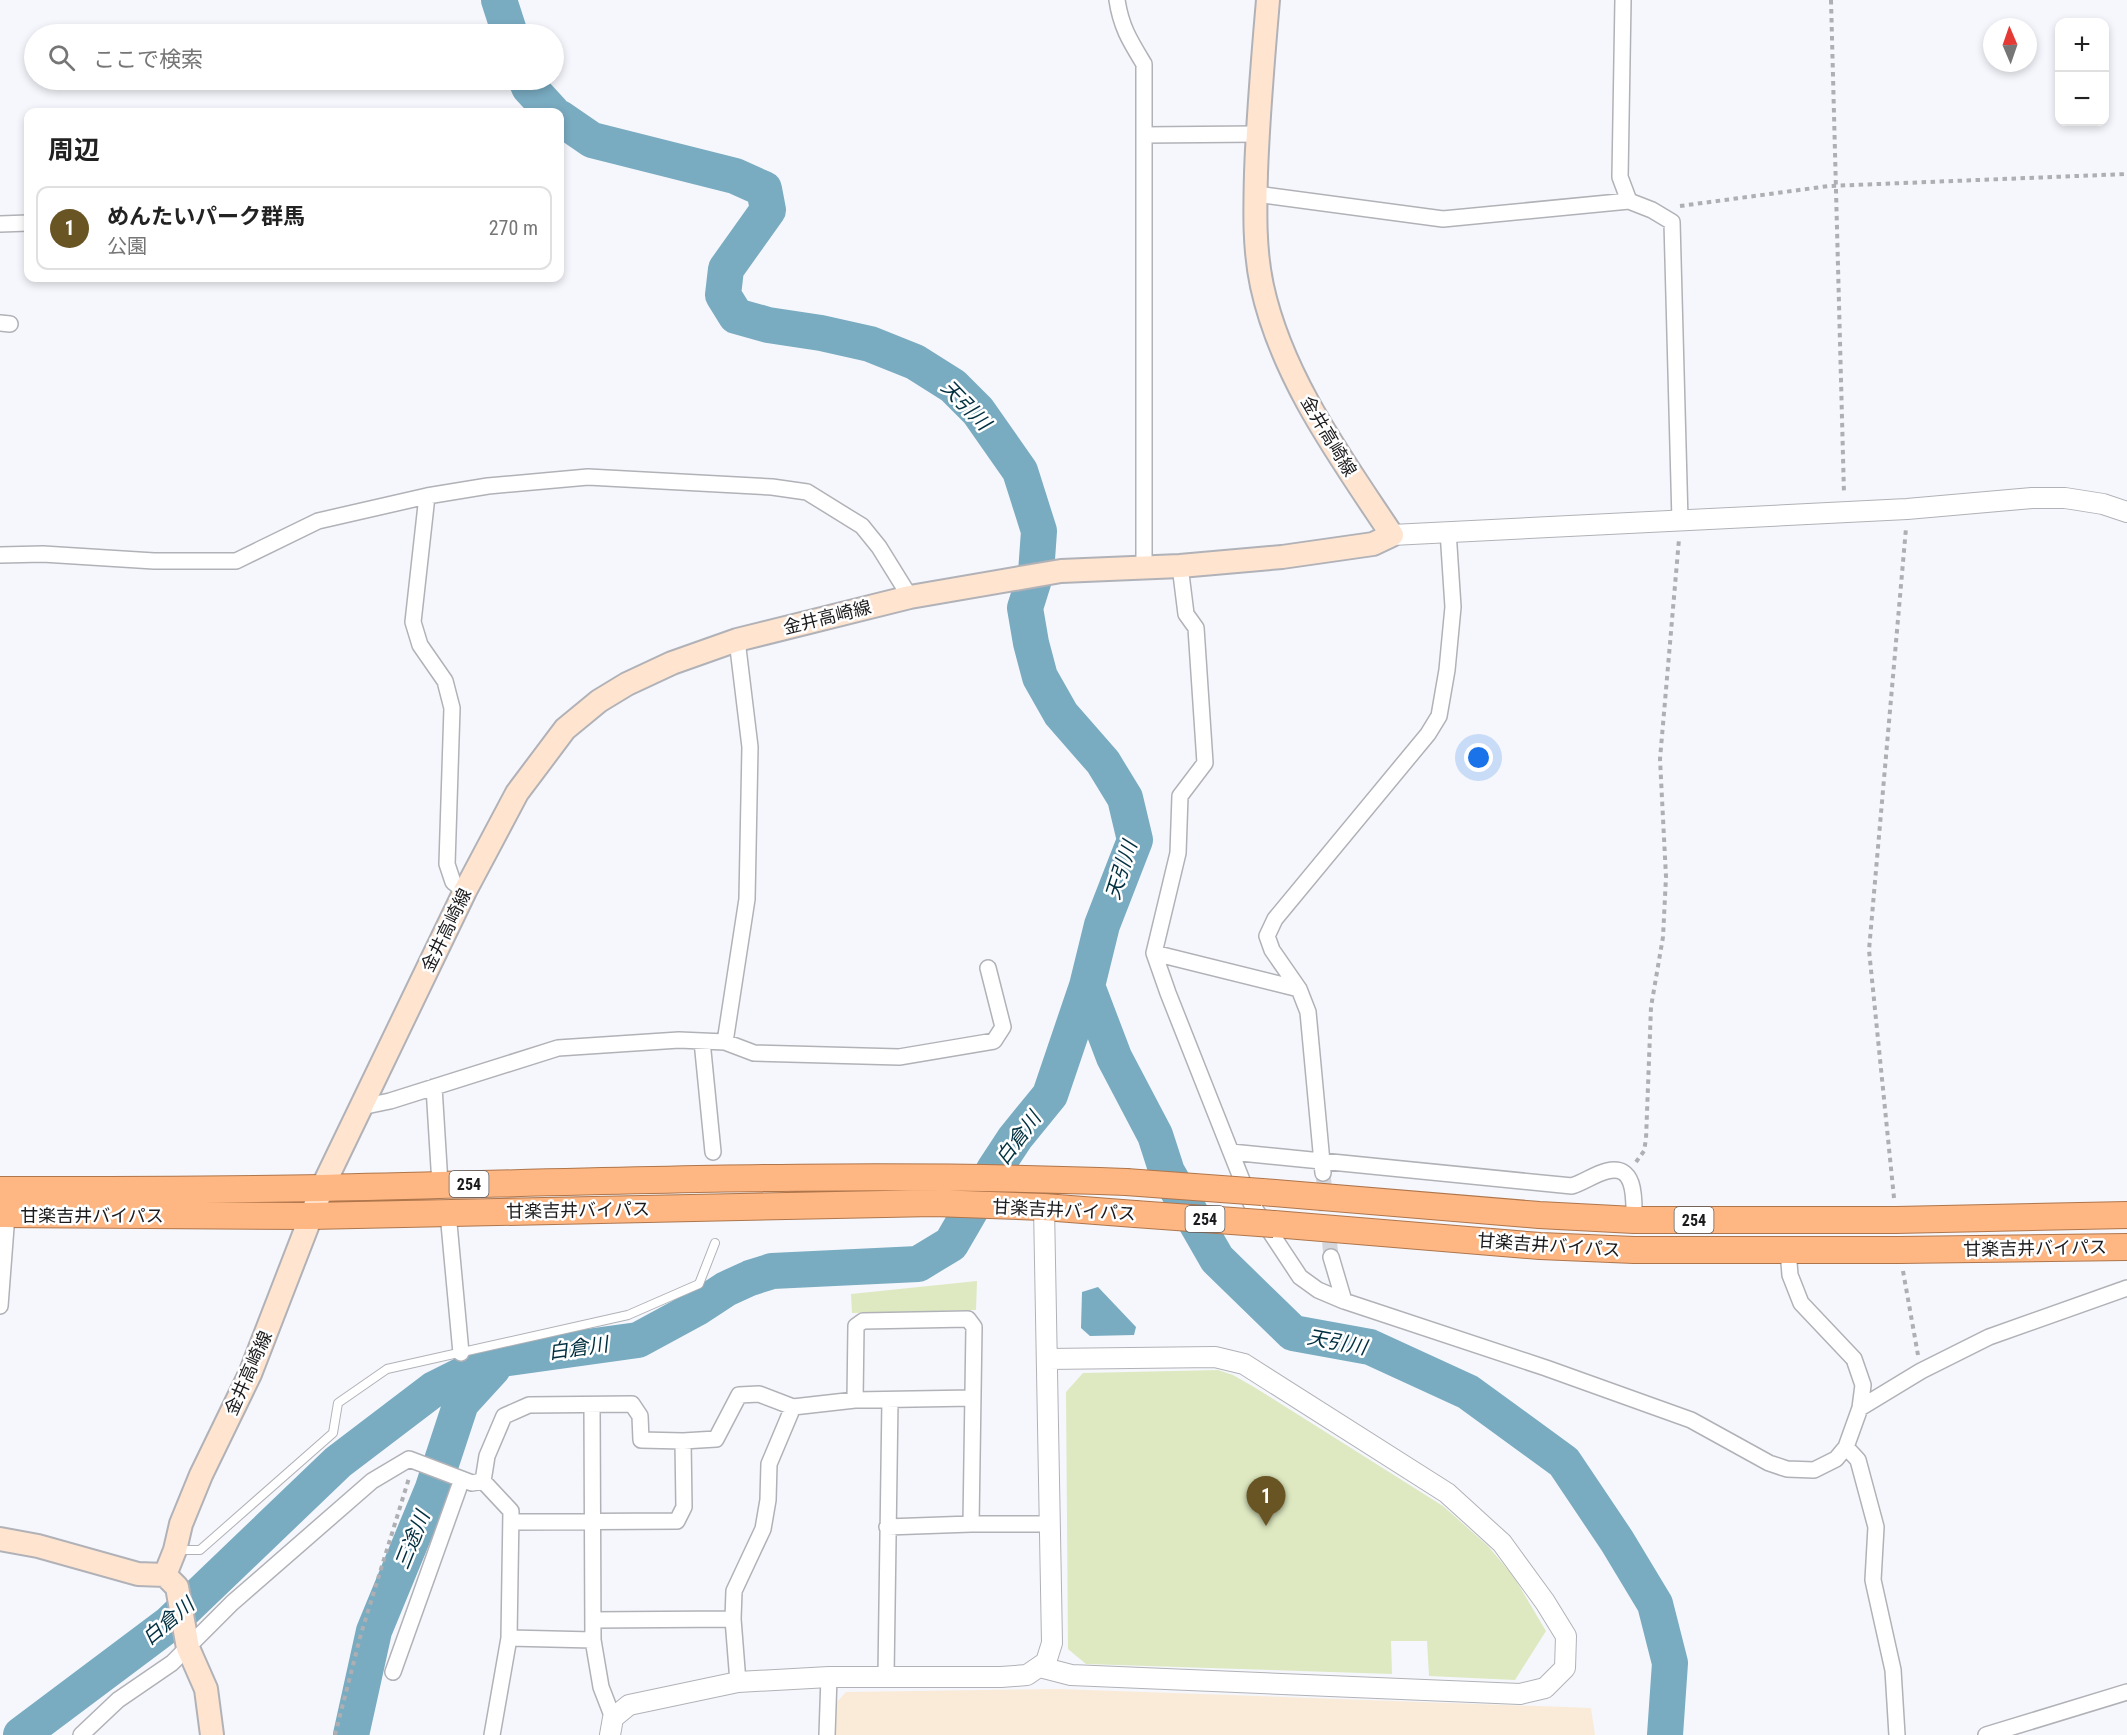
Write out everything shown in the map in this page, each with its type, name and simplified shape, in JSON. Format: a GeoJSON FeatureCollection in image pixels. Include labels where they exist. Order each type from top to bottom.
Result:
{"type":"FeatureCollection","features":[{"type":"Feature","properties":{"kind":"highway","name":"甘楽吉井バイパス"},"geometry":{"type":"LineString","coordinates":[[2,1206],[322,1188],[440,1184],[939,1176],[1126,1182],[1539,1215],[1634,1220],[1896,1220],[2127,1215]]}},
{"type":"Feature","properties":{"kind":"highway","name":"甘楽吉井バイパス"},"geometry":{"type":"LineString","coordinates":[[2,1206],[310,1216],[934,1203],[1044,1207],[1552,1246],[1634,1250],[2127,1247]]}},
{"type":"Feature","properties":{"kind":"main road","name":"金井高崎線"},"geometry":{"type":"LineString","coordinates":[[1268,0],[1256,194],[1257,256],[1262,288],[1280,342],[1300,386],[1333,446],[1392,535]]}},
{"type":"Feature","properties":{"kind":"main road"},"geometry":{"type":"LineString","coordinates":[[1144,567],[1282,557],[1373,544],[1392,535]]}},
{"type":"Feature","properties":{"kind":"main road","name":"金井高崎線"},"geometry":{"type":"LineString","coordinates":[[171,1581],[181,1524],[201,1475],[250,1374],[322,1188],[465,891],[517,793],[565,729],[598,701],[627,684],[672,663],[737,640],[910,597],[1061,571],[1144,567]]}},
{"type":"Feature","properties":{"kind":"main road"},"geometry":{"type":"LineString","coordinates":[[0,1539],[38,1546],[171,1581],[188,1643],[206,1689],[212,1735]]}},
{"type":"Feature","properties":{"kind":"street"},"geometry":{"type":"LineString","coordinates":[[1117,0],[1124,32],[1144,64],[1144,567]]}},
{"type":"Feature","properties":{"kind":"street"},"geometry":{"type":"LineString","coordinates":[[1623,0],[1620,177],[1629,201]]}},
{"type":"Feature","properties":{"kind":"street"},"geometry":{"type":"LineString","coordinates":[[1144,135],[1258,134]]}},
{"type":"Feature","properties":{"kind":"street"},"geometry":{"type":"LineString","coordinates":[[1256,194],[1443,219],[1629,201],[1652,210],[1672,222],[1680,520]]}},
{"type":"Feature","properties":{"kind":"street"},"geometry":{"type":"LineString","coordinates":[[0,224],[24,223]]}},
{"type":"Feature","properties":{"kind":"street"},"geometry":{"type":"LineString","coordinates":[[0,555],[43,554],[153,561],[236,561],[318,521],[427,496],[488,486],[588,477],[772,487],[807,492],[862,526],[879,547],[910,597]]}},
{"type":"Feature","properties":{"kind":"street"},"geometry":{"type":"LineString","coordinates":[[427,496],[413,622],[420,645],[445,681],[452,708],[447,864],[453,882],[465,891]]}},
{"type":"Feature","properties":{"kind":"street"},"geometry":{"type":"LineString","coordinates":[[1392,535],[1907,509],[2032,498],[2054,498],[2103,504],[2127,512]]}},
{"type":"Feature","properties":{"kind":"street"},"geometry":{"type":"LineString","coordinates":[[1322,1167],[1308,1012],[1299,988],[1272,950],[1267,936],[1275,919],[1428,734],[1439,716],[1447,670],[1453,607],[1448,531]]}},
{"type":"Feature","properties":{"kind":"street"},"geometry":{"type":"LineString","coordinates":[[1180,566],[1186,614],[1197,628],[1205,763],[1179,796],[1178,853],[1154,953],[1251,1203],[1300,1277],[1318,1290],[1344,1301],[1546,1368],[1691,1420],[1769,1463],[1787,1469],[1814,1470],[1836,1460],[1846,1447],[1860,1408],[1863,1385],[1854,1359],[1801,1303],[1790,1275],[1788,1250]]}},
{"type":"Feature","properties":{"kind":"street"},"geometry":{"type":"LineString","coordinates":[[725,1042],[747,899],[750,747],[737,640]]}},
{"type":"Feature","properties":{"kind":"street"},"geometry":{"type":"LineString","coordinates":[[1154,953],[1299,988]]}},
{"type":"Feature","properties":{"kind":"street"},"geometry":{"type":"LineString","coordinates":[[361,1107],[390,1101],[558,1048],[679,1040],[725,1042],[754,1053],[899,1057],[993,1041],[1003,1027],[988,968]]}},
{"type":"Feature","properties":{"kind":"street"},"geometry":{"type":"LineString","coordinates":[[702,1041],[712,1152]]}},
{"type":"Feature","properties":{"kind":"street"},"geometry":{"type":"LineString","coordinates":[[434,1087],[440,1184]]}},
{"type":"Feature","properties":{"kind":"street"},"geometry":{"type":"LineString","coordinates":[[1231,1152],[1322,1167],[1572,1186],[1608,1170],[1618,1170],[1627,1175],[1634,1191],[1634,1220]]}},
{"type":"Feature","properties":{"kind":"street"},"geometry":{"type":"LineString","coordinates":[[0,1306],[2,1206]]}},
{"type":"Feature","properties":{"kind":"street"},"geometry":{"type":"LineString","coordinates":[[611,1726],[629,1705],[738,1682],[829,1677],[1001,1677],[1027,1675],[1046,1662],[1052,1642],[1044,1207]]}},
{"type":"Feature","properties":{"kind":"street"},"geometry":{"type":"LineString","coordinates":[[448,1213],[461,1353]]}},
{"type":"Feature","properties":{"kind":"street"},"geometry":{"type":"LineString","coordinates":[[1331,1257],[1344,1301]]}},
{"type":"Feature","properties":{"kind":"street"},"geometry":{"type":"LineString","coordinates":[[1860,1408],[1921,1371],[1989,1337],[2127,1288]]}},
{"type":"Feature","properties":{"kind":"street"},"geometry":{"type":"LineString","coordinates":[[855,1400],[856,1326],[863,1321],[968,1319],[974,1327],[971,1524]]}},
{"type":"Feature","properties":{"kind":"street"},"geometry":{"type":"LineString","coordinates":[[1040,1667],[1071,1675],[1520,1694],[1545,1688],[1565,1668],[1566,1636],[1545,1602],[1502,1543],[1447,1493],[1244,1364],[1215,1357],[1047,1359]]}},
{"type":"Feature","properties":{"kind":"street"},"geometry":{"type":"LineString","coordinates":[[483,1482],[487,1456],[504,1416],[529,1405],[632,1404],[640,1416],[640,1440],[682,1441],[716,1439],[738,1395],[759,1394],[793,1407],[855,1400],[973,1398]]}},
{"type":"Feature","properties":{"kind":"street"},"geometry":{"type":"LineString","coordinates":[[886,1676],[890,1400]]}},
{"type":"Feature","properties":{"kind":"street"},"geometry":{"type":"LineString","coordinates":[[592,1405],[593,1640],[611,1726]]}},
{"type":"Feature","properties":{"kind":"street"},"geometry":{"type":"LineString","coordinates":[[738,1682],[733,1619],[734,1591],[763,1529],[768,1500],[769,1464],[793,1407]]}},
{"type":"Feature","properties":{"kind":"street"},"geometry":{"type":"LineString","coordinates":[[511,1522],[676,1521],[684,1507],[682,1441]]}},
{"type":"Feature","properties":{"kind":"street"},"geometry":{"type":"LineString","coordinates":[[1846,1447],[1858,1460],[1876,1527],[1873,1580],[1893,1670],[1897,1735]]}},
{"type":"Feature","properties":{"kind":"street"},"geometry":{"type":"LineString","coordinates":[[81,1735],[118,1700],[172,1663],[188,1643],[372,1481],[409,1458],[472,1483],[483,1482]]}},
{"type":"Feature","properties":{"kind":"street"},"geometry":{"type":"LineString","coordinates":[[393,1672],[462,1479]]}},
{"type":"Feature","properties":{"kind":"street"},"geometry":{"type":"LineString","coordinates":[[483,1482],[511,1511],[509,1638],[492,1735]]}},
{"type":"Feature","properties":{"kind":"street"},"geometry":{"type":"LineString","coordinates":[[887,1527],[1050,1524]]}},
{"type":"Feature","properties":{"kind":"street"},"geometry":{"type":"LineString","coordinates":[[593,1620],[733,1619]]}},
{"type":"Feature","properties":{"kind":"street"},"geometry":{"type":"LineString","coordinates":[[509,1638],[593,1640]]}},
{"type":"Feature","properties":{"kind":"street"},"geometry":{"type":"LineString","coordinates":[[827,1735],[829,1677]]}},
{"type":"Feature","properties":{"kind":"street"},"geometry":{"type":"LineString","coordinates":[[1986,1735],[2127,1692]]}},
{"type":"Feature","properties":{"kind":"lane"},"geometry":{"type":"LineString","coordinates":[[175,1550],[200,1550],[333,1433],[338,1403],[387,1370],[628,1315],[699,1284],[715,1243]]}},
{"type":"Feature","properties":{"kind":"path"},"geometry":{"type":"LineString","coordinates":[[1831,0],[1844,512]]}},
{"type":"Feature","properties":{"kind":"path"},"geometry":{"type":"LineString","coordinates":[[1652,210],[1828,186],[2127,174]]}},
{"type":"Feature","properties":{"kind":"path"},"geometry":{"type":"LineString","coordinates":[[1896,1220],[1869,950],[1907,509]]}},
{"type":"Feature","properties":{"kind":"path"},"geometry":{"type":"LineString","coordinates":[[1627,1175],[1644,1151],[1646,1139],[1651,1007],[1663,938],[1666,877],[1660,759],[1680,520]]}},
{"type":"Feature","properties":{"kind":"path"},"geometry":{"type":"LineString","coordinates":[[1899,1250],[1921,1371]]}},
{"type":"Feature","properties":{"kind":"path"},"geometry":{"type":"LineString","coordinates":[[335,1735],[361,1634],[418,1461]]}},
{"type":"Feature","properties":{"kind":"shaded area"},"geometry":{"type":"Polygon","coordinates":[[[1059,1689],[1591,1708],[1595,1735],[835,1735],[836,1703],[846,1692],[1059,1689]]]}},
{"type":"Feature","properties":{"kind":"green space"},"geometry":{"type":"Polygon","coordinates":[[[977,1281],[976,1310],[852,1313],[851,1294],[977,1281]]]}},
{"type":"Feature","properties":{"kind":"green space"},"geometry":{"type":"Polygon","coordinates":[[[1218,1370],[1233,1375],[1254,1387],[1443,1506],[1488,1546],[1514,1577],[1546,1631],[1515,1680],[1429,1676],[1427,1641],[1391,1641],[1392,1674],[1086,1664],[1068,1649],[1066,1392],[1083,1373],[1218,1370]]]}},
{"type":"Feature","properties":{"kind":"water"},"geometry":{"type":"Polygon","coordinates":[[[1098,1287],[1136,1327],[1134,1335],[1090,1336],[1081,1328],[1082,1292],[1098,1287]]]}},
{"type":"Feature","properties":{"kind":"waterway","name":"天引川"},"geometry":{"type":"LineString","coordinates":[[499,0],[507,24]]}},
{"type":"Feature","properties":{"kind":"waterway","name":"天引川"},"geometry":{"type":"LineString","coordinates":[[532,90],[548,108]]}},
{"type":"Feature","properties":{"kind":"waterway","name":"白倉川"},"geometry":{"type":"LineString","coordinates":[[21,1735],[169,1624],[338,1462],[434,1389],[474,1369],[501,1359],[638,1340],[697,1308],[726,1289],[772,1271],[918,1264],[951,1244],[1015,1138],[1050,1095],[1087,986],[1102,925],[1135,840],[1125,798],[1103,762],[1061,714],[1040,677],[1025,608],[1036,573],[1039,531],[1020,471],[978,411],[953,386],[915,362],[870,344],[821,333],[768,325],[736,316],[723,295],[726,269],[768,210],[764,189],[735,176],[592,140],[564,121]]}},
{"type":"Feature","properties":{"kind":"waterway","name":"天引川"},"geometry":{"type":"LineString","coordinates":[[1087,986],[1114,1057],[1155,1135],[1167,1172],[1217,1259],[1293,1333],[1370,1347],[1468,1392],[1564,1462],[1617,1541],[1655,1604],[1670,1663],[1665,1735]]}},
{"type":"Feature","properties":{"kind":"waterway","name":"三途川"},"geometry":{"type":"LineString","coordinates":[[351,1735],[374,1631],[433,1488],[461,1403],[493,1368]]}},
{"type":"Feature","properties":{"kind":"tunnel"},"geometry":{"type":"LineString","coordinates":[[1323,1173],[1331,1257]]}},
{"type":"Feature","properties":{"kind":"place","name":"めんたいパーク群馬"},"geometry":{"type":"Point","coordinates":[1266,1526]}}]}
